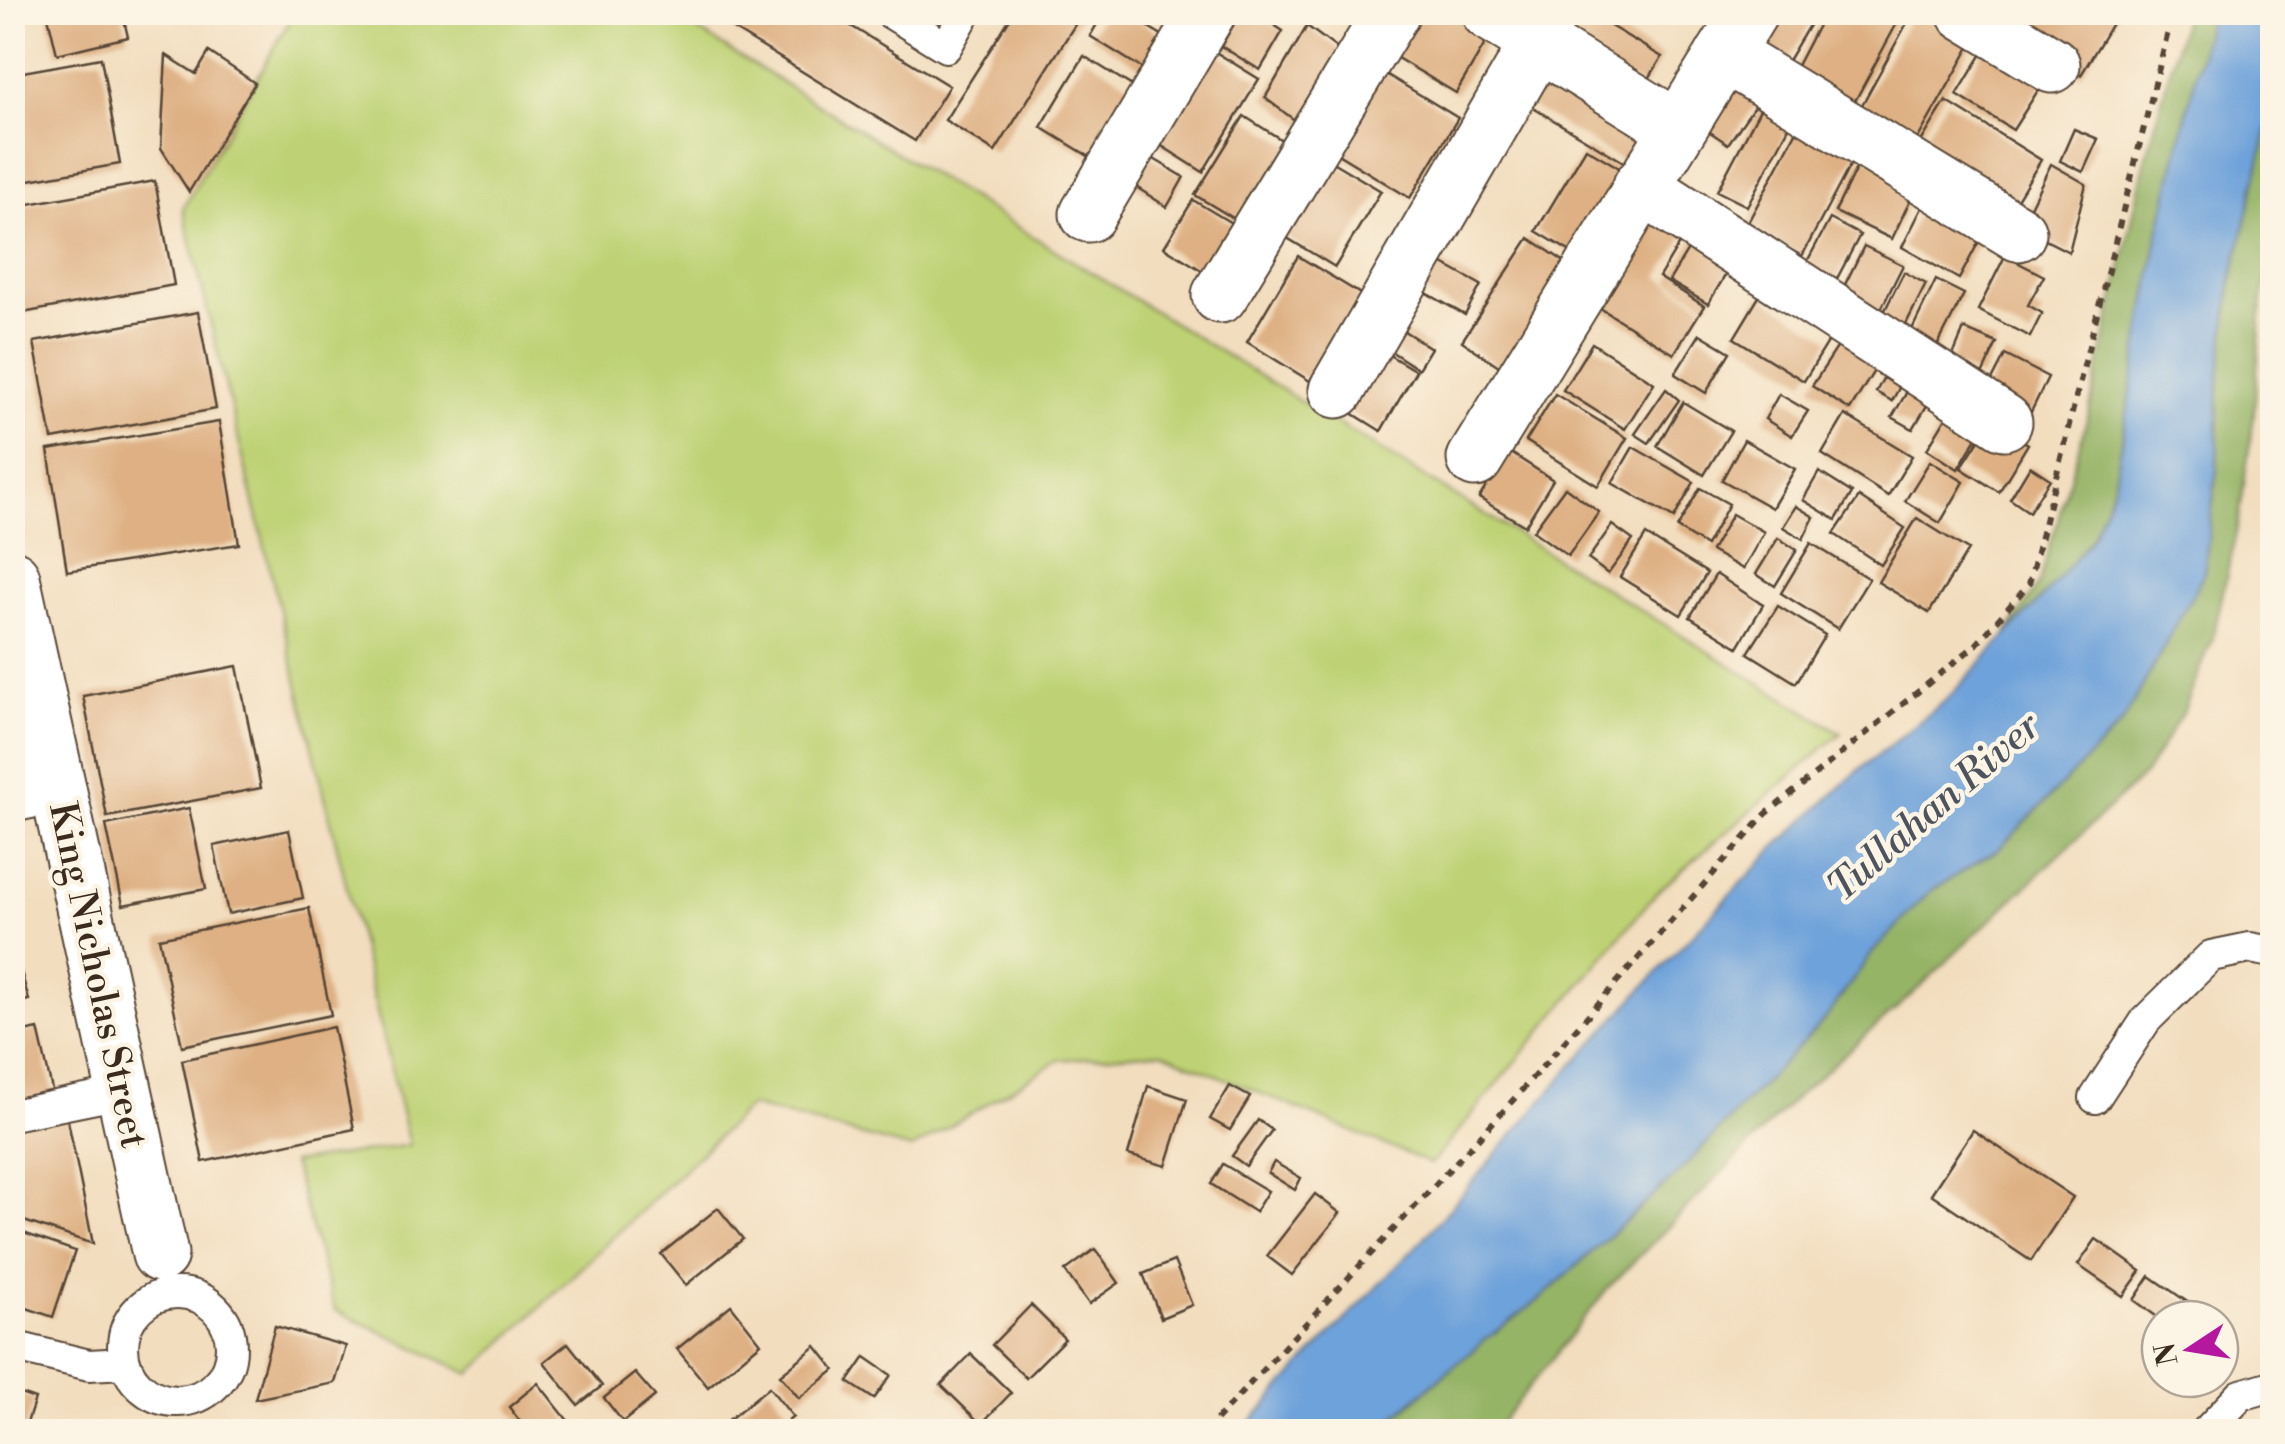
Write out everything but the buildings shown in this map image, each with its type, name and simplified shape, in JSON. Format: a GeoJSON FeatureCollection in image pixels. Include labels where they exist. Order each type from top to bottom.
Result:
{"type":"FeatureCollection","features":[{"type":"Feature","properties":{"kind":"street"},"geometry":{"type":"LineString","coordinates":[[1088,214],[1208,12]]}},
{"type":"Feature","properties":{"kind":"street"},"geometry":{"type":"LineString","coordinates":[[1220,296],[1392,12]]}},
{"type":"Feature","properties":{"kind":"street"},"geometry":{"type":"LineString","coordinates":[[1489,12],[1677,128]]}},
{"type":"Feature","properties":{"kind":"street"},"geometry":{"type":"LineString","coordinates":[[1965,12],[2052,64]]}},
{"type":"Feature","properties":{"kind":"street"},"geometry":{"type":"LineString","coordinates":[[1475,459],[1737,33],[2018,233]]}},
{"type":"Feature","properties":{"kind":"street"},"geometry":{"type":"LineString","coordinates":[[1337,390],[1538,42]]}},
{"type":"Feature","properties":{"kind":"street"},"geometry":{"type":"LineString","coordinates":[[1641,186],[2004,422]]}},
{"type":"Feature","properties":{"kind":"street","name":"King Nicholas Street"},"geometry":{"type":"LineString","coordinates":[[12,578],[35,790],[124,1092],[164,1274]]}},
{"type":"Feature","properties":{"kind":"lane"},"geometry":{"type":"LineString","coordinates":[[888,12],[946,46],[966,12]]}},
{"type":"Feature","properties":{"kind":"lane"},"geometry":{"type":"LineString","coordinates":[[2096,1098],[2146,1020],[2210,956],[2250,948],[2272,952]]}},
{"type":"Feature","properties":{"kind":"lane"},"geometry":{"type":"LineString","coordinates":[[12,1115],[124,1092]]}},
{"type":"Feature","properties":{"kind":"lane"},"geometry":{"type":"LineString","coordinates":[[164,1274],[188,1294],[208,1302],[222,1318],[230,1336],[230,1357],[223,1376],[209,1391],[190,1400],[169,1401],[150,1394],[134,1381],[125,1363],[123,1340],[131,1318],[164,1274]]}},
{"type":"Feature","properties":{"kind":"lane"},"geometry":{"type":"LineString","coordinates":[[12,1346],[89,1364],[125,1363]]}},
{"type":"Feature","properties":{"kind":"lane"},"geometry":{"type":"LineString","coordinates":[[2206,1432],[2240,1394],[2272,1386]]}},
{"type":"Feature","properties":{"kind":"path"},"geometry":{"type":"LineString","coordinates":[[1205,1432],[1498,1117],[1766,814],[1976,645],[2029,584],[2174,12]]}},
{"type":"Feature","properties":{"kind":"green space"},"geometry":{"type":"Polygon","coordinates":[[[294,13],[669,13],[1841,733],[1657,892],[1431,1164],[1161,1052],[1059,1060],[912,1149],[750,1106],[470,1374],[335,1310],[292,1163],[409,1145],[183,209],[294,13]]]}},
{"type":"Feature","properties":{"kind":"green space"},"geometry":{"type":"Polygon","coordinates":[[[2185,13],[2210,13],[2158,236],[2114,486],[2091,538],[2006,635],[2039,584],[2089,412],[2145,162],[2185,13]]]}},
{"type":"Feature","properties":{"kind":"green space"},"geometry":{"type":"Polygon","coordinates":[[[2272,111],[2272,248],[2262,302],[2254,414],[2239,519],[2213,638],[2184,710],[2145,774],[1909,997],[1797,1096],[1609,1287],[1494,1431],[1377,1432],[1486,1339],[1539,1300],[1675,1176],[1826,1018],[1872,953],[1929,892],[1999,849],[2123,722],[2204,572],[2217,469],[2219,383],[2231,284],[2272,111]]]}},
{"type":"Feature","properties":{"kind":"water","name":"Tullahan River"},"geometry":{"type":"Polygon","coordinates":[[[2210,13],[2272,13],[2272,111],[2231,284],[2219,383],[2217,469],[2204,573],[2123,722],[1999,849],[1929,892],[1872,953],[1826,1018],[1675,1176],[1539,1300],[1377,1431],[1243,1431],[1425,1237],[1577,1060],[1678,950],[1775,848],[1859,770],[1945,701],[2051,588],[2091,538],[2114,486],[2158,236],[2210,13]]]}}]}
